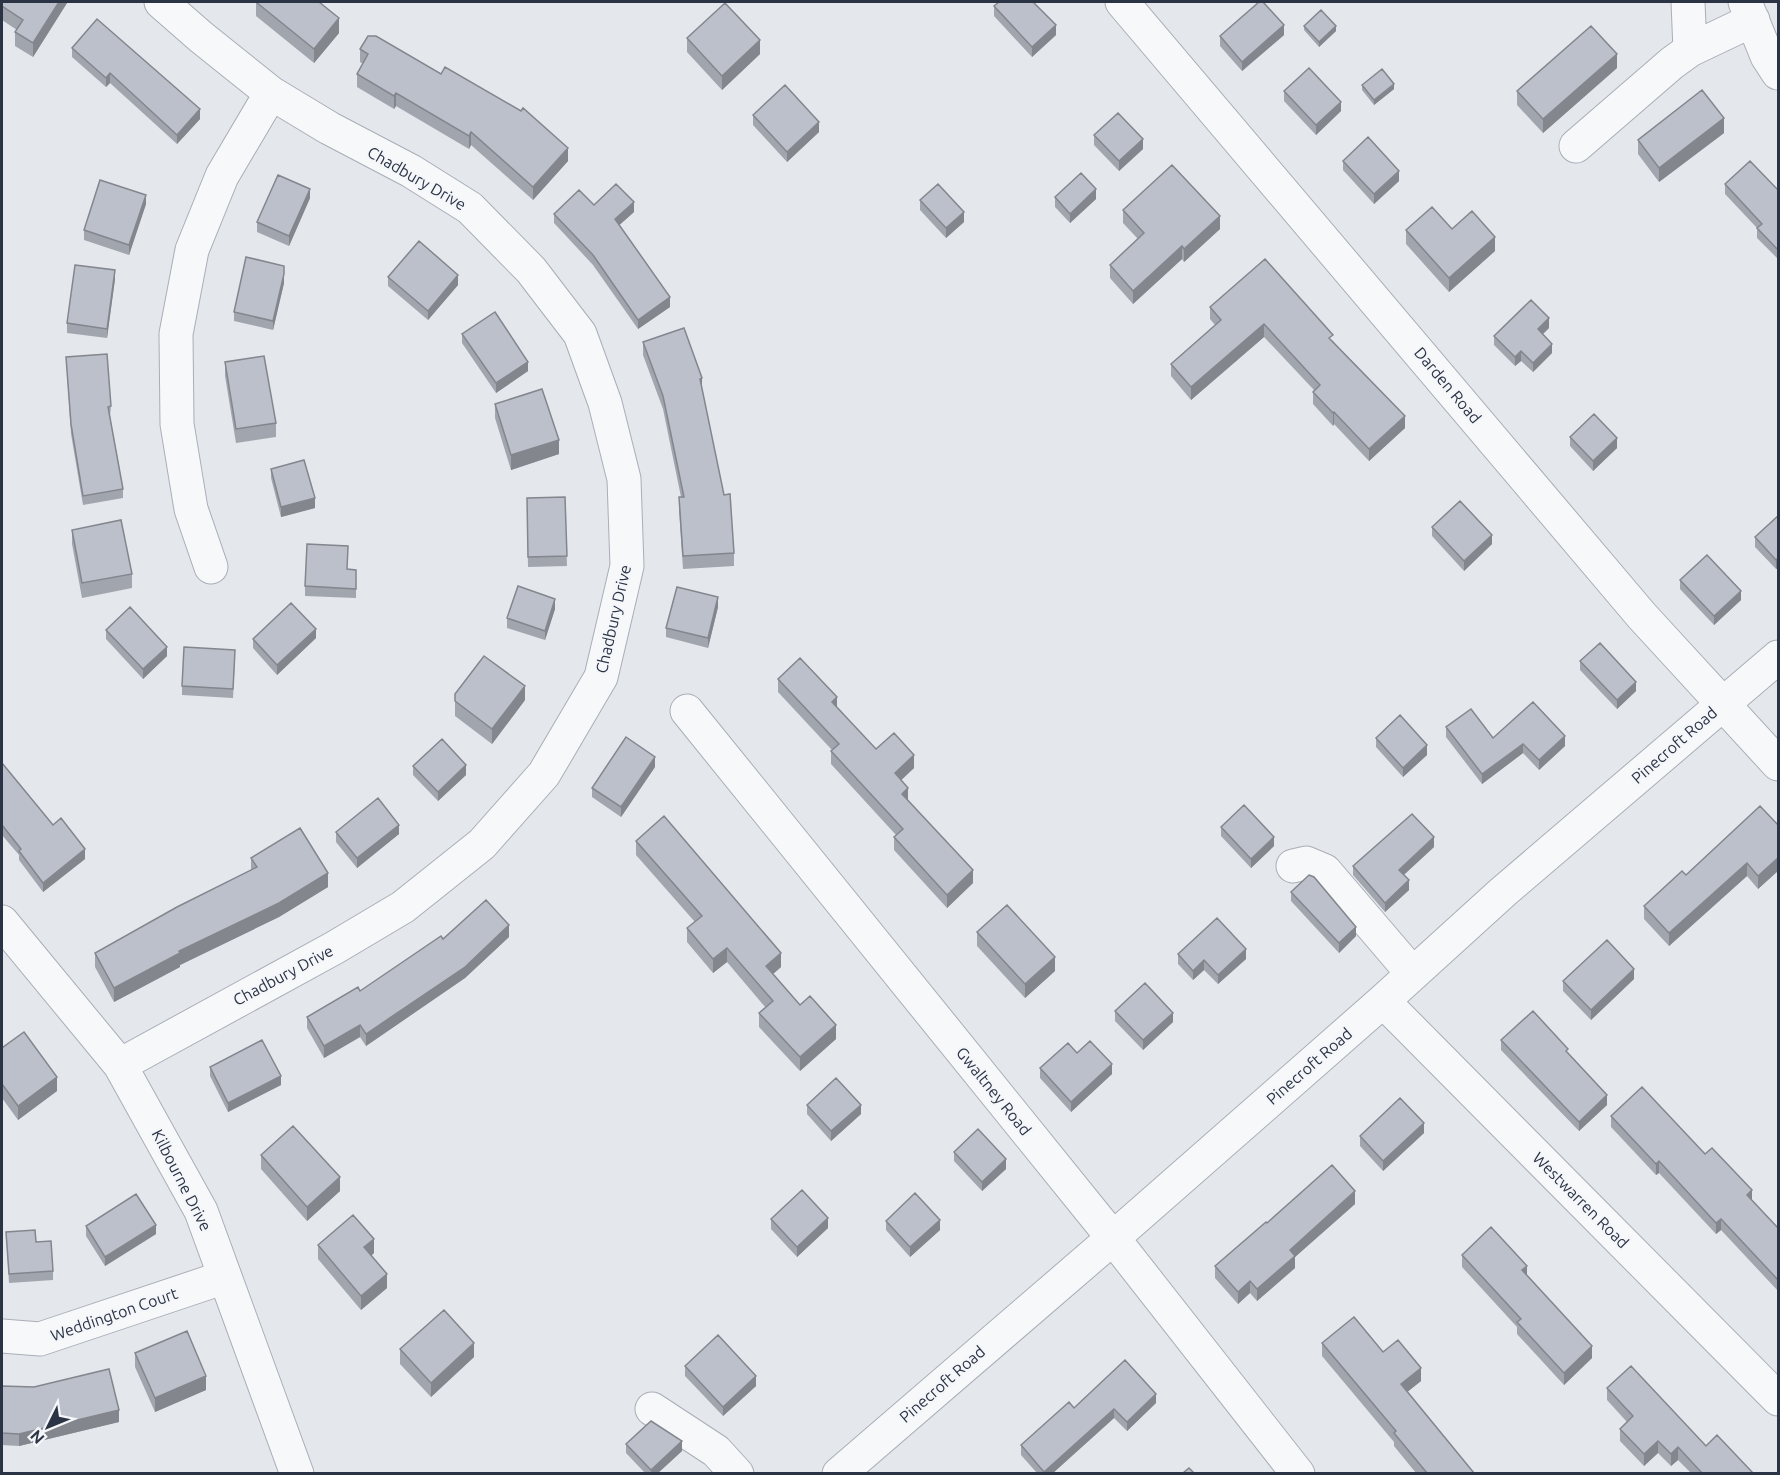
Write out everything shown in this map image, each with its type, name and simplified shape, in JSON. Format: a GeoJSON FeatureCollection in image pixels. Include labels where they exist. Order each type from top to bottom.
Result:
{"type":"FeatureCollection","features":[{"type":"Feature","properties":{"kind":"street","name":"Chadbury Drive"},"geometry":{"type":"LineString","coordinates":[[120,1065],[334,948],[403,907],[482,844],[544,774],[601,677],[627,566],[624,478],[605,403],[580,334],[531,270],[470,208],[411,171],[329,128],[271,93],[161,2]]}},
{"type":"Feature","properties":{"kind":"street","name":"Darden Road"},"geometry":{"type":"LineString","coordinates":[[1122,2],[1642,616],[1779,764]]}},
{"type":"Feature","properties":{"kind":"street"},"geometry":{"type":"LineString","coordinates":[[1688,2],[1690,50]]}},
{"type":"Feature","properties":{"kind":"street"},"geometry":{"type":"LineString","coordinates":[[1576,146],[1672,63],[1749,11],[1767,56],[1779,73]]}},
{"type":"Feature","properties":{"kind":"street"},"geometry":{"type":"LineString","coordinates":[[211,567],[191,509],[177,424],[176,334],[192,250],[222,176],[271,93]]}},
{"type":"Feature","properties":{"kind":"street","name":"Pinecroft Road"},"geometry":{"type":"LineString","coordinates":[[839,1473],[1113,1238],[1383,1001],[1503,892],[1779,657]]}},
{"type":"Feature","properties":{"kind":"street","name":"Gwaltney Road"},"geometry":{"type":"LineString","coordinates":[[687,711],[1113,1238],[1298,1473]]}},
{"type":"Feature","properties":{"kind":"street"},"geometry":{"type":"LineString","coordinates":[[1293,866],[1306,863],[1325,872],[1413,974]]}},
{"type":"Feature","properties":{"kind":"street","name":"Kilbourne Drive"},"geometry":{"type":"LineString","coordinates":[[2,922],[120,1065],[201,1211],[297,1473]]}},
{"type":"Feature","properties":{"kind":"street","name":"Westwarren Road"},"geometry":{"type":"LineString","coordinates":[[1383,1001],[1779,1399]]}},
{"type":"Feature","properties":{"kind":"street","name":"Weddington Court"},"geometry":{"type":"LineString","coordinates":[[2,1336],[40,1339],[225,1277]]}},
{"type":"Feature","properties":{"kind":"street"},"geometry":{"type":"LineString","coordinates":[[652,1409],[716,1451],[737,1473]]}},
{"type":"Feature","properties":{"kind":"building"},"geometry":{"type":"Polygon","coordinates":[[[2,2],[59,2],[33,43],[15,32],[23,20],[2,6],[2,2]]]}},
{"type":"Feature","properties":{"kind":"building"},"geometry":{"type":"Polygon","coordinates":[[[256,2],[319,2],[339,18],[314,49],[256,2]]]}},
{"type":"Feature","properties":{"kind":"building"},"geometry":{"type":"Polygon","coordinates":[[[999,2],[1033,2],[1056,25],[1032,47],[994,6],[999,2]]]}},
{"type":"Feature","properties":{"kind":"building"},"geometry":{"type":"Polygon","coordinates":[[[1259,2],[1263,2],[1284,25],[1242,62],[1220,36],[1259,2]]]}},
{"type":"Feature","properties":{"kind":"building"},"geometry":{"type":"Polygon","coordinates":[[[725,3],[760,40],[722,76],[687,38],[725,3]]]}},
{"type":"Feature","properties":{"kind":"building"},"geometry":{"type":"Polygon","coordinates":[[[1321,10],[1336,26],[1319,42],[1304,26],[1321,10]]]}},
{"type":"Feature","properties":{"kind":"building"},"geometry":{"type":"Polygon","coordinates":[[[97,19],[200,109],[177,135],[110,73],[106,78],[72,48],[97,19]]]}},
{"type":"Feature","properties":{"kind":"building"},"geometry":{"type":"Polygon","coordinates":[[[1591,26],[1617,54],[1543,119],[1517,91],[1591,26]]]}},
{"type":"Feature","properties":{"kind":"building"},"geometry":{"type":"Polygon","coordinates":[[[368,36],[376,36],[441,74],[445,67],[521,111],[523,108],[568,148],[533,187],[471,132],[469,136],[396,93],[394,96],[357,74],[368,54],[360,49],[368,36]]]}},
{"type":"Feature","properties":{"kind":"building"},"geometry":{"type":"Polygon","coordinates":[[[1309,68],[1341,102],[1316,125],[1284,91],[1309,68]]]}},
{"type":"Feature","properties":{"kind":"building"},"geometry":{"type":"Polygon","coordinates":[[[1382,69],[1394,84],[1374,100],[1362,85],[1382,69]]]}},
{"type":"Feature","properties":{"kind":"building"},"geometry":{"type":"Polygon","coordinates":[[[785,85],[819,122],[787,152],[753,115],[785,85]]]}},
{"type":"Feature","properties":{"kind":"building"},"geometry":{"type":"Polygon","coordinates":[[[1702,90],[1724,118],[1659,168],[1638,140],[1702,90]]]}},
{"type":"Feature","properties":{"kind":"building"},"geometry":{"type":"Polygon","coordinates":[[[1118,113],[1143,139],[1119,161],[1094,135],[1118,113]]]}},
{"type":"Feature","properties":{"kind":"building"},"geometry":{"type":"Polygon","coordinates":[[[1368,137],[1399,171],[1374,194],[1343,161],[1368,137]]]}},
{"type":"Feature","properties":{"kind":"building"},"geometry":{"type":"Polygon","coordinates":[[[1750,161],[1779,191],[1779,251],[1757,228],[1762,224],[1725,184],[1750,161]]]}},
{"type":"Feature","properties":{"kind":"building"},"geometry":{"type":"Polygon","coordinates":[[[1172,165],[1220,216],[1184,249],[1182,246],[1133,291],[1110,265],[1144,233],[1123,210],[1172,165]]]}},
{"type":"Feature","properties":{"kind":"building"},"geometry":{"type":"Polygon","coordinates":[[[1081,173],[1096,189],[1070,214],[1055,197],[1081,173]]]}},
{"type":"Feature","properties":{"kind":"building"},"geometry":{"type":"Polygon","coordinates":[[[278,175],[310,189],[289,236],[257,222],[278,175]]]}},
{"type":"Feature","properties":{"kind":"building"},"geometry":{"type":"Polygon","coordinates":[[[100,180],[146,195],[129,245],[84,230],[100,180]]]}},
{"type":"Feature","properties":{"kind":"building"},"geometry":{"type":"Polygon","coordinates":[[[616,184],[634,202],[615,219],[670,297],[638,320],[593,255],[554,214],[579,190],[594,205],[616,184]]]}},
{"type":"Feature","properties":{"kind":"building"},"geometry":{"type":"Polygon","coordinates":[[[938,184],[964,212],[946,228],[920,200],[938,184]]]}},
{"type":"Feature","properties":{"kind":"building"},"geometry":{"type":"Polygon","coordinates":[[[1432,207],[1452,229],[1472,211],[1495,237],[1449,278],[1406,230],[1432,207]]]}},
{"type":"Feature","properties":{"kind":"building"},"geometry":{"type":"Polygon","coordinates":[[[419,241],[458,275],[428,311],[388,277],[419,241]]]}},
{"type":"Feature","properties":{"kind":"building"},"geometry":{"type":"Polygon","coordinates":[[[246,257],[284,266],[273,321],[234,312],[246,257]]]}},
{"type":"Feature","properties":{"kind":"building"},"geometry":{"type":"Polygon","coordinates":[[[1265,259],[1333,335],[1329,338],[1405,416],[1369,449],[1313,392],[1320,385],[1264,324],[1191,387],[1171,364],[1221,320],[1210,307],[1265,259]]]}},
{"type":"Feature","properties":{"kind":"building"},"geometry":{"type":"Polygon","coordinates":[[[75,265],[115,270],[107,329],[67,323],[75,265]]]}},
{"type":"Feature","properties":{"kind":"building"},"geometry":{"type":"Polygon","coordinates":[[[1531,300],[1549,318],[1538,329],[1552,344],[1533,363],[1521,351],[1515,357],[1494,336],[1531,300]]]}},
{"type":"Feature","properties":{"kind":"building"},"geometry":{"type":"Polygon","coordinates":[[[495,312],[528,362],[496,383],[462,334],[495,312]]]}},
{"type":"Feature","properties":{"kind":"building"},"geometry":{"type":"Polygon","coordinates":[[[684,328],[702,378],[700,379],[724,495],[730,494],[734,553],[683,556],[679,497],[684,497],[663,396],[643,342],[684,328]]]}},
{"type":"Feature","properties":{"kind":"building"},"geometry":{"type":"Polygon","coordinates":[[[107,354],[111,406],[108,407],[123,489],[83,496],[71,424],[66,357],[107,354]]]}},
{"type":"Feature","properties":{"kind":"building"},"geometry":{"type":"Polygon","coordinates":[[[264,356],[276,423],[236,429],[225,362],[264,356]]]}},
{"type":"Feature","properties":{"kind":"building"},"geometry":{"type":"Polygon","coordinates":[[[542,389],[559,440],[511,455],[495,404],[542,389]]]}},
{"type":"Feature","properties":{"kind":"building"},"geometry":{"type":"Polygon","coordinates":[[[1594,414],[1617,438],[1593,461],[1570,437],[1594,414]]]}},
{"type":"Feature","properties":{"kind":"building"},"geometry":{"type":"Polygon","coordinates":[[[304,460],[315,498],[281,507],[271,469],[304,460]]]}},
{"type":"Feature","properties":{"kind":"building"},"geometry":{"type":"Polygon","coordinates":[[[565,497],[567,556],[528,557],[527,498],[565,497]]]}},
{"type":"Feature","properties":{"kind":"building"},"geometry":{"type":"Polygon","coordinates":[[[1460,501],[1492,535],[1464,561],[1432,527],[1460,501]]]}},
{"type":"Feature","properties":{"kind":"building"},"geometry":{"type":"Polygon","coordinates":[[[1779,515],[1779,557],[1776,560],[1755,537],[1779,515]]]}},
{"type":"Feature","properties":{"kind":"building"},"geometry":{"type":"Polygon","coordinates":[[[121,520],[132,574],[82,583],[72,530],[121,520]]]}},
{"type":"Feature","properties":{"kind":"building"},"geometry":{"type":"Polygon","coordinates":[[[307,544],[348,546],[347,569],[356,570],[356,589],[305,586],[307,544]]]}},
{"type":"Feature","properties":{"kind":"building"},"geometry":{"type":"Polygon","coordinates":[[[1707,555],[1741,591],[1714,616],[1680,580],[1707,555]]]}},
{"type":"Feature","properties":{"kind":"building"},"geometry":{"type":"Polygon","coordinates":[[[518,586],[555,599],[545,631],[507,618],[518,586]]]}},
{"type":"Feature","properties":{"kind":"building"},"geometry":{"type":"Polygon","coordinates":[[[677,587],[718,597],[708,638],[666,628],[677,587]]]}},
{"type":"Feature","properties":{"kind":"building"},"geometry":{"type":"Polygon","coordinates":[[[291,603],[316,629],[277,665],[253,639],[291,603]]]}},
{"type":"Feature","properties":{"kind":"building"},"geometry":{"type":"Polygon","coordinates":[[[130,607],[167,647],[143,669],[106,630],[130,607]]]}},
{"type":"Feature","properties":{"kind":"building"},"geometry":{"type":"Polygon","coordinates":[[[1600,643],[1636,682],[1617,700],[1580,661],[1600,643]]]}},
{"type":"Feature","properties":{"kind":"building"},"geometry":{"type":"Polygon","coordinates":[[[184,647],[235,650],[233,689],[182,686],[184,647]]]}},
{"type":"Feature","properties":{"kind":"building"},"geometry":{"type":"Polygon","coordinates":[[[484,656],[525,686],[492,729],[455,701],[455,694],[484,656]]]}},
{"type":"Feature","properties":{"kind":"building"},"geometry":{"type":"Polygon","coordinates":[[[800,658],[837,697],[832,702],[876,749],[894,733],[914,755],[895,773],[908,788],[902,794],[973,870],[947,895],[894,837],[903,829],[831,751],[839,744],[778,679],[800,658]]]}},
{"type":"Feature","properties":{"kind":"building"},"geometry":{"type":"Polygon","coordinates":[[[1533,702],[1565,736],[1539,760],[1523,744],[1482,774],[1446,727],[1471,709],[1493,738],[1533,702]]]}},
{"type":"Feature","properties":{"kind":"building"},"geometry":{"type":"Polygon","coordinates":[[[1400,715],[1427,745],[1403,768],[1376,738],[1400,715]]]}},
{"type":"Feature","properties":{"kind":"building"},"geometry":{"type":"Polygon","coordinates":[[[626,737],[655,757],[621,807],[592,788],[626,737]]]}},
{"type":"Feature","properties":{"kind":"building"},"geometry":{"type":"Polygon","coordinates":[[[442,739],[466,765],[438,792],[413,766],[442,739]]]}},
{"type":"Feature","properties":{"kind":"building"},"geometry":{"type":"Polygon","coordinates":[[[2,763],[53,825],[61,818],[85,849],[43,883],[2,825],[2,763]]]}},
{"type":"Feature","properties":{"kind":"building"},"geometry":{"type":"Polygon","coordinates":[[[378,798],[399,825],[357,858],[336,832],[378,798]]]}},
{"type":"Feature","properties":{"kind":"building"},"geometry":{"type":"Polygon","coordinates":[[[1244,805],[1274,837],[1251,859],[1221,827],[1244,805]]]}},
{"type":"Feature","properties":{"kind":"building"},"geometry":{"type":"Polygon","coordinates":[[[1760,806],[1779,826],[1779,857],[1758,876],[1747,863],[1669,933],[1644,906],[1682,871],[1686,875],[1760,806]]]}},
{"type":"Feature","properties":{"kind":"building"},"geometry":{"type":"Polygon","coordinates":[[[1412,814],[1434,837],[1399,870],[1409,880],[1385,903],[1353,866],[1412,814]]]}},
{"type":"Feature","properties":{"kind":"building"},"geometry":{"type":"Polygon","coordinates":[[[664,816],[781,953],[766,966],[800,1005],[810,996],[836,1025],[800,1057],[759,1013],[773,1001],[727,948],[713,959],[687,928],[702,916],[636,841],[664,816]]]}},
{"type":"Feature","properties":{"kind":"building"},"geometry":{"type":"Polygon","coordinates":[[[300,828],[328,873],[279,903],[179,951],[180,953],[114,988],[95,953],[177,907],[257,867],[251,858],[300,828]]]}},
{"type":"Feature","properties":{"kind":"building"},"geometry":{"type":"Polygon","coordinates":[[[1309,875],[1314,877],[1356,927],[1339,943],[1291,892],[1309,875]]]}},
{"type":"Feature","properties":{"kind":"building"},"geometry":{"type":"Polygon","coordinates":[[[486,900],[509,925],[465,967],[366,1034],[360,1025],[324,1046],[307,1017],[358,987],[360,991],[441,936],[443,939],[486,900]]]}},
{"type":"Feature","properties":{"kind":"building"},"geometry":{"type":"Polygon","coordinates":[[[1007,905],[1055,957],[1025,984],[977,932],[1007,905]]]}},
{"type":"Feature","properties":{"kind":"building"},"geometry":{"type":"Polygon","coordinates":[[[1217,918],[1246,949],[1218,975],[1204,960],[1193,971],[1178,954],[1217,918]]]}},
{"type":"Feature","properties":{"kind":"building"},"geometry":{"type":"Polygon","coordinates":[[[1607,940],[1634,969],[1591,1010],[1563,981],[1607,940]]]}},
{"type":"Feature","properties":{"kind":"building"},"geometry":{"type":"Polygon","coordinates":[[[1145,983],[1173,1013],[1143,1040],[1115,1011],[1145,983]]]}},
{"type":"Feature","properties":{"kind":"building"},"geometry":{"type":"Polygon","coordinates":[[[1533,1011],[1607,1095],[1579,1122],[1501,1040],[1533,1011]]]}},
{"type":"Feature","properties":{"kind":"building"},"geometry":{"type":"Polygon","coordinates":[[[24,1032],[57,1077],[18,1106],[2,1084],[2,1048],[24,1032]]]}},
{"type":"Feature","properties":{"kind":"building"},"geometry":{"type":"Polygon","coordinates":[[[262,1040],[281,1076],[228,1103],[210,1067],[262,1040]]]}},
{"type":"Feature","properties":{"kind":"building"},"geometry":{"type":"Polygon","coordinates":[[[1090,1041],[1112,1064],[1071,1102],[1040,1068],[1068,1043],[1077,1053],[1090,1041]]]}},
{"type":"Feature","properties":{"kind":"building"},"geometry":{"type":"Polygon","coordinates":[[[836,1078],[861,1105],[831,1131],[807,1105],[836,1078]]]}},
{"type":"Feature","properties":{"kind":"building"},"geometry":{"type":"Polygon","coordinates":[[[1642,1087],[1705,1154],[1712,1148],[1752,1190],[1747,1195],[1779,1229],[1779,1281],[1721,1219],[1716,1223],[1659,1161],[1656,1164],[1611,1116],[1642,1087]]]}},
{"type":"Feature","properties":{"kind":"building"},"geometry":{"type":"Polygon","coordinates":[[[1400,1098],[1424,1123],[1383,1161],[1360,1136],[1400,1098]]]}},
{"type":"Feature","properties":{"kind":"building"},"geometry":{"type":"Polygon","coordinates":[[[293,1126],[340,1177],[307,1207],[261,1155],[293,1126]]]}},
{"type":"Feature","properties":{"kind":"building"},"geometry":{"type":"Polygon","coordinates":[[[978,1129],[1006,1159],[982,1182],[954,1152],[978,1129]]]}},
{"type":"Feature","properties":{"kind":"building"},"geometry":{"type":"Polygon","coordinates":[[[1332,1165],[1355,1191],[1290,1250],[1295,1256],[1257,1289],[1250,1281],[1238,1292],[1215,1266],[1332,1165]]]}},
{"type":"Feature","properties":{"kind":"building"},"geometry":{"type":"Polygon","coordinates":[[[802,1190],[828,1218],[797,1247],[771,1219],[802,1190]]]}},
{"type":"Feature","properties":{"kind":"building"},"geometry":{"type":"Polygon","coordinates":[[[915,1193],[940,1220],[910,1247],[886,1221],[915,1193]]]}},
{"type":"Feature","properties":{"kind":"building"},"geometry":{"type":"Polygon","coordinates":[[[136,1194],[156,1225],[105,1257],[86,1226],[136,1194]]]}},
{"type":"Feature","properties":{"kind":"building"},"geometry":{"type":"Polygon","coordinates":[[[353,1215],[374,1239],[364,1247],[387,1274],[361,1296],[318,1245],[353,1215]]]}},
{"type":"Feature","properties":{"kind":"building"},"geometry":{"type":"Polygon","coordinates":[[[1491,1227],[1527,1266],[1522,1270],[1592,1346],[1564,1373],[1517,1322],[1521,1319],[1462,1255],[1491,1227]]]}},
{"type":"Feature","properties":{"kind":"building"},"geometry":{"type":"Polygon","coordinates":[[[35,1230],[36,1242],[51,1241],[53,1271],[9,1274],[6,1232],[35,1230]]]}},
{"type":"Feature","properties":{"kind":"building"},"geometry":{"type":"Polygon","coordinates":[[[444,1310],[474,1343],[431,1383],[400,1349],[444,1310]]]}},
{"type":"Feature","properties":{"kind":"building"},"geometry":{"type":"Polygon","coordinates":[[[1354,1317],[1383,1352],[1398,1340],[1421,1368],[1401,1384],[1474,1473],[1427,1473],[1394,1433],[1396,1431],[1322,1343],[1354,1317]]]}},
{"type":"Feature","properties":{"kind":"building"},"geometry":{"type":"Polygon","coordinates":[[[187,1331],[206,1376],[155,1398],[135,1353],[187,1331]]]}},
{"type":"Feature","properties":{"kind":"building"},"geometry":{"type":"Polygon","coordinates":[[[718,1335],[756,1376],[723,1407],[685,1366],[718,1335]]]}},
{"type":"Feature","properties":{"kind":"building"},"geometry":{"type":"Polygon","coordinates":[[[1125,1360],[1156,1394],[1127,1422],[1114,1409],[1044,1472],[1021,1445],[1069,1402],[1074,1408],[1125,1360]]]}},
{"type":"Feature","properties":{"kind":"building"},"geometry":{"type":"Polygon","coordinates":[[[1631,1366],[1706,1446],[1717,1435],[1753,1473],[1702,1473],[1678,1447],[1671,1454],[1658,1441],[1644,1454],[1620,1429],[1633,1416],[1607,1388],[1631,1366]]]}},
{"type":"Feature","properties":{"kind":"building"},"geometry":{"type":"Polygon","coordinates":[[[109,1369],[119,1410],[19,1434],[2,1433],[2,1386],[34,1387],[109,1369]]]}},
{"type":"Feature","properties":{"kind":"building"},"geometry":{"type":"Polygon","coordinates":[[[651,1421],[682,1441],[651,1470],[626,1444],[651,1421]]]}},
{"type":"Feature","properties":{"kind":"building"},"geometry":{"type":"Polygon","coordinates":[[[1189,1468],[1194,1473],[1183,1473],[1189,1468]]]}}]}
